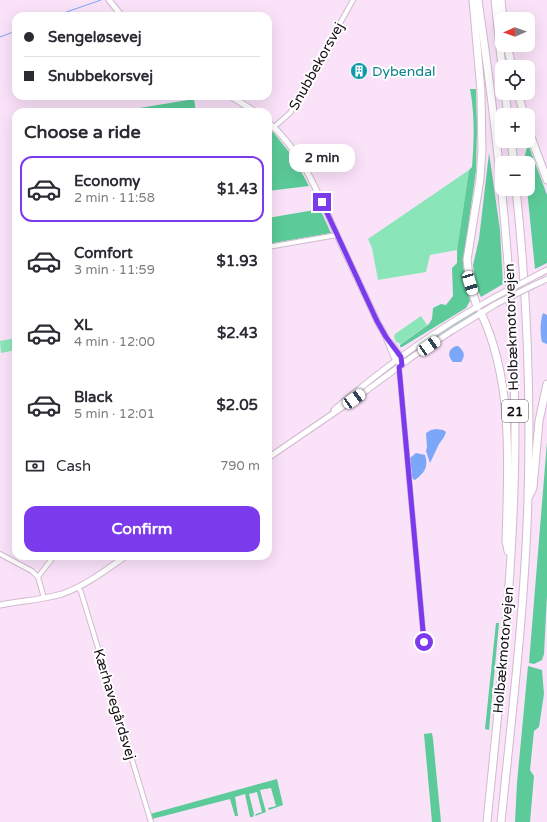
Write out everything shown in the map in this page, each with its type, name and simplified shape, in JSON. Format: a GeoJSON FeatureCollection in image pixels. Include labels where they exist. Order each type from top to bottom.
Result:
{"type":"FeatureCollection","features":[{"type":"Feature","properties":{"kind":"highway"},"geometry":{"type":"LineString","coordinates":[[473,0],[481,91],[482,150],[480,179],[468,260],[470,283],[479,310],[494,344],[503,390],[506,434],[506,541],[510,566]]}},
{"type":"Feature","properties":{"kind":"highway","name":"Holbækmotorvejen"},"geometry":{"type":"LineString","coordinates":[[478,0],[498,147],[510,280],[515,430],[514,496],[506,628],[487,822]]}},
{"type":"Feature","properties":{"kind":"highway"},"geometry":{"type":"LineString","coordinates":[[495,0],[501,60]]}},
{"type":"Feature","properties":{"kind":"highway"},"geometry":{"type":"LineString","coordinates":[[501,0],[502,12]]}},
{"type":"Feature","properties":{"kind":"highway"},"geometry":{"type":"LineString","coordinates":[[535,148],[547,180]]}},
{"type":"Feature","properties":{"kind":"highway","name":"Holbækmotorvejen"},"geometry":{"type":"LineString","coordinates":[[501,822],[521,621],[528,498],[528,339],[523,256],[517,196]]}},
{"type":"Feature","properties":{"kind":"highway"},"geometry":{"type":"LineString","coordinates":[[528,498],[533,488],[539,421],[547,384]]}},
{"type":"Feature","properties":{"kind":"street"},"geometry":{"type":"LineString","coordinates":[[109,0],[119,12]]}},
{"type":"Feature","properties":{"kind":"street","name":"Snubbekorsvej"},"geometry":{"type":"LineString","coordinates":[[274,127],[290,114],[353,0]]}},
{"type":"Feature","properties":{"kind":"street"},"geometry":{"type":"LineString","coordinates":[[236,100],[250,108]]}},
{"type":"Feature","properties":{"kind":"street"},"geometry":{"type":"LineString","coordinates":[[274,127],[293,149],[304,166],[377,321],[396,360],[401,366]]}},
{"type":"Feature","properties":{"kind":"street"},"geometry":{"type":"LineString","coordinates":[[272,246],[337,235]]}},
{"type":"Feature","properties":{"kind":"street"},"geometry":{"type":"LineString","coordinates":[[272,455],[452,331],[495,297],[547,270]]}},
{"type":"Feature","properties":{"kind":"street"},"geometry":{"type":"LineString","coordinates":[[321,421],[364,384],[396,360],[479,310],[496,304],[544,280]]}},
{"type":"Feature","properties":{"kind":"street"},"geometry":{"type":"LineString","coordinates":[[386,337],[401,357],[424,642]]}},
{"type":"Feature","properties":{"kind":"street"},"geometry":{"type":"LineString","coordinates":[[0,554],[12,560]]}},
{"type":"Feature","properties":{"kind":"street"},"geometry":{"type":"LineString","coordinates":[[13,560],[24,565],[38,577],[44,598]]}},
{"type":"Feature","properties":{"kind":"street"},"geometry":{"type":"LineString","coordinates":[[38,577],[51,560]]}},
{"type":"Feature","properties":{"kind":"street"},"geometry":{"type":"LineString","coordinates":[[0,604],[61,594],[78,587],[120,560]]}},
{"type":"Feature","properties":{"kind":"street","name":"Kærhavegårdsvej"},"geometry":{"type":"LineString","coordinates":[[78,587],[83,599],[151,822]]}},
{"type":"Feature","properties":{"kind":"green space"},"geometry":{"type":"Polygon","coordinates":[[[470,89],[476,89],[476,171],[463,263],[470,301],[466,308],[400,347],[400,345],[429,324],[432,319],[433,308],[441,304],[446,305],[453,296],[452,268],[457,263],[457,250],[469,170],[472,167],[474,128],[470,89]]]}},
{"type":"Feature","properties":{"kind":"green space"},"geometry":{"type":"Polygon","coordinates":[[[194,100],[195,108],[139,108],[194,100]]]}},
{"type":"Feature","properties":{"kind":"green space"},"geometry":{"type":"Polygon","coordinates":[[[272,132],[293,157],[309,186],[272,191],[272,132]]]}},
{"type":"Feature","properties":{"kind":"green space"},"geometry":{"type":"Polygon","coordinates":[[[527,148],[529,148],[532,156],[525,156],[527,148]]]}},
{"type":"Feature","properties":{"kind":"green space"},"geometry":{"type":"Polygon","coordinates":[[[489,153],[500,230],[503,284],[481,297],[476,287],[473,265],[479,239],[489,153]]]}},
{"type":"Feature","properties":{"kind":"green space"},"geometry":{"type":"Polygon","coordinates":[[[535,163],[547,195],[547,263],[535,269],[528,196],[535,196],[535,163]]]}},
{"type":"Feature","properties":{"kind":"green space"},"geometry":{"type":"Polygon","coordinates":[[[469,170],[457,250],[430,255],[426,272],[378,280],[372,248],[368,239],[469,170]]]}},
{"type":"Feature","properties":{"kind":"green space"},"geometry":{"type":"Polygon","coordinates":[[[320,209],[331,233],[272,243],[272,217],[320,209]]]}},
{"type":"Feature","properties":{"kind":"green space"},"geometry":{"type":"Polygon","coordinates":[[[476,310],[479,312],[406,358],[405,356],[476,310]]]}},
{"type":"Feature","properties":{"kind":"green space"},"geometry":{"type":"Polygon","coordinates":[[[421,316],[427,325],[401,344],[396,342],[394,337],[395,334],[421,316]]]}},
{"type":"Feature","properties":{"kind":"green space"},"geometry":{"type":"Polygon","coordinates":[[[12,339],[12,351],[1,353],[0,341],[12,339]]]}},
{"type":"Feature","properties":{"kind":"green space"},"geometry":{"type":"Polygon","coordinates":[[[547,442],[547,595],[544,654],[542,660],[534,664],[529,663],[547,442]]]}},
{"type":"Feature","properties":{"kind":"green space"},"geometry":{"type":"Polygon","coordinates":[[[496,623],[499,623],[489,730],[485,729],[496,623]]]}},
{"type":"Feature","properties":{"kind":"green space"},"geometry":{"type":"Polygon","coordinates":[[[528,666],[542,670],[544,694],[539,727],[534,731],[530,770],[534,776],[530,822],[515,822],[517,783],[528,666]]]}},
{"type":"Feature","properties":{"kind":"green space"},"geometry":{"type":"Polygon","coordinates":[[[432,733],[441,822],[432,822],[424,734],[432,733]]]}},
{"type":"Feature","properties":{"kind":"green space"},"geometry":{"type":"Polygon","coordinates":[[[277,779],[283,805],[269,810],[268,808],[276,806],[271,788],[260,790],[266,812],[255,816],[256,814],[262,812],[257,792],[249,794],[254,814],[253,817],[250,817],[245,794],[235,797],[238,816],[235,816],[230,799],[152,819],[150,814],[277,779]]]}},
{"type":"Feature","properties":{"kind":"water"},"geometry":{"type":"Polygon","coordinates":[[[543,313],[547,315],[547,344],[542,342],[541,339],[543,313]]]}},
{"type":"Feature","properties":{"kind":"water"},"geometry":{"type":"Polygon","coordinates":[[[458,346],[464,353],[461,362],[453,362],[449,355],[451,349],[458,346]]]}},
{"type":"Feature","properties":{"kind":"water"},"geometry":{"type":"Polygon","coordinates":[[[436,429],[446,432],[430,463],[426,451],[426,433],[436,429]]]}},
{"type":"Feature","properties":{"kind":"water"},"geometry":{"type":"Polygon","coordinates":[[[416,453],[425,455],[426,466],[421,475],[415,480],[412,476],[410,458],[416,453]]]}},
{"type":"Feature","properties":{"kind":"waterway"},"geometry":{"type":"LineString","coordinates":[[66,12],[101,0]]}},
{"type":"Feature","properties":{"kind":"waterway"},"geometry":{"type":"LineString","coordinates":[[0,37],[12,32]]}},
{"type":"Feature","properties":{"kind":"place","name":"Dybendal"},"geometry":{"type":"Point","coordinates":[359,71]}},
{"type":"Feature","properties":{"kind":"route"},"geometry":{"type":"LineString","coordinates":[[322,202],[377,321],[386,337],[401,357],[402,365],[399,367],[424,642]]}}]}
